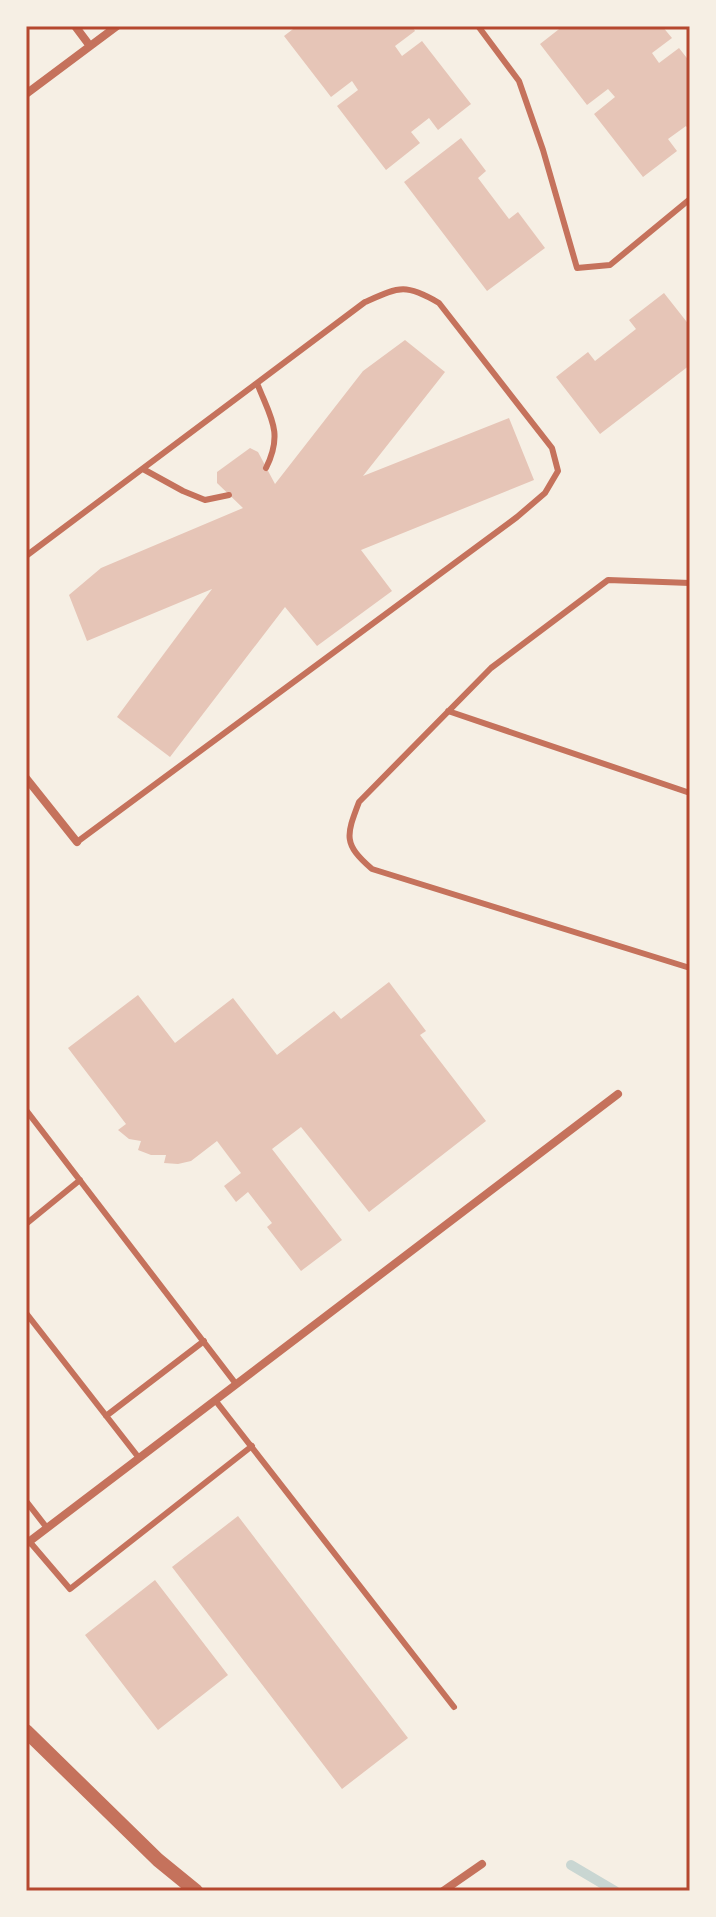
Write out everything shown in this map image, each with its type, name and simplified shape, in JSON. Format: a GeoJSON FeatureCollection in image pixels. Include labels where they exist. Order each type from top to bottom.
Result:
{"type":"FeatureCollection","features":[{"type":"Feature","properties":{"kind":"street"},"geometry":{"type":"LineString","coordinates":[[75,26],[90,46]]}},
{"type":"Feature","properties":{"kind":"street"},"geometry":{"type":"LineString","coordinates":[[26,94],[117,26]]}},
{"type":"Feature","properties":{"kind":"street"},"geometry":{"type":"LineString","coordinates":[[26,778],[77,842]]}},
{"type":"Feature","properties":{"kind":"street"},"geometry":{"type":"LineString","coordinates":[[28,1542],[618,1094]]}},
{"type":"Feature","properties":{"kind":"street"},"geometry":{"type":"LineString","coordinates":[[26,1731],[158,1860],[196,1891]]}},
{"type":"Feature","properties":{"kind":"street"},"geometry":{"type":"LineString","coordinates":[[443,1891],[455,1888],[482,1864]]}},
{"type":"Feature","properties":{"kind":"lane"},"geometry":{"type":"LineString","coordinates":[[478,26],[519,81],[543,150],[577,268],[610,265],[690,199]]}},
{"type":"Feature","properties":{"kind":"lane"},"geometry":{"type":"LineString","coordinates":[[26,556],[365,302],[393,289],[416,290],[439,303],[552,448],[558,471],[545,493],[517,517],[77,842]]}},
{"type":"Feature","properties":{"kind":"lane"},"geometry":{"type":"LineString","coordinates":[[257,383],[275,428],[275,450],[266,468]]}},
{"type":"Feature","properties":{"kind":"lane"},"geometry":{"type":"LineString","coordinates":[[143,469],[205,500],[229,495]]}},
{"type":"Feature","properties":{"kind":"lane"},"geometry":{"type":"LineString","coordinates":[[690,583],[608,580],[491,668],[359,802],[349,830],[353,853],[372,869],[690,968]]}},
{"type":"Feature","properties":{"kind":"lane"},"geometry":{"type":"LineString","coordinates":[[448,711],[690,793]]}},
{"type":"Feature","properties":{"kind":"lane"},"geometry":{"type":"LineString","coordinates":[[26,1110],[236,1384]]}},
{"type":"Feature","properties":{"kind":"lane"},"geometry":{"type":"LineString","coordinates":[[26,1224],[80,1180]]}},
{"type":"Feature","properties":{"kind":"lane"},"geometry":{"type":"LineString","coordinates":[[26,1313],[139,1458]]}},
{"type":"Feature","properties":{"kind":"lane"},"geometry":{"type":"LineString","coordinates":[[106,1416],[204,1341]]}},
{"type":"Feature","properties":{"kind":"lane"},"geometry":{"type":"LineString","coordinates":[[215,1400],[454,1707]]}},
{"type":"Feature","properties":{"kind":"lane"},"geometry":{"type":"LineString","coordinates":[[28,1542],[70,1589],[252,1446]]}},
{"type":"Feature","properties":{"kind":"lane"},"geometry":{"type":"LineString","coordinates":[[26,1501],[47,1528]]}},
{"type":"Feature","properties":{"kind":"building"},"geometry":{"type":"Polygon","coordinates":[[[297,26],[412,26],[415,31],[395,46],[402,56],[422,41],[471,104],[438,130],[429,118],[411,132],[420,143],[386,170],[337,106],[358,90],[352,81],[331,97],[284,36],[297,26]]]}},
{"type":"Feature","properties":{"kind":"building"},"geometry":{"type":"Polygon","coordinates":[[[563,26],[662,26],[672,38],[652,53],[659,63],[679,48],[690,62],[690,131],[686,126],[668,139],[677,151],[643,177],[594,114],[615,97],[608,89],[587,105],[540,44],[563,26]]]}},
{"type":"Feature","properties":{"kind":"building"},"geometry":{"type":"Polygon","coordinates":[[[461,138],[486,171],[478,178],[509,219],[518,212],[545,248],[487,291],[404,182],[461,138]]]}},
{"type":"Feature","properties":{"kind":"building"},"geometry":{"type":"Polygon","coordinates":[[[664,293],[690,326],[690,365],[600,434],[556,377],[588,352],[595,361],[636,329],[629,320],[664,293]]]}},
{"type":"Feature","properties":{"kind":"building"},"geometry":{"type":"Polygon","coordinates":[[[405,340],[445,372],[363,476],[509,418],[534,480],[361,550],[392,591],[317,646],[285,607],[170,757],[117,717],[212,589],[87,641],[69,595],[101,568],[243,508],[217,483],[217,472],[250,448],[258,452],[275,484],[363,371],[405,340]]]}},
{"type":"Feature","properties":{"kind":"building"},"geometry":{"type":"Polygon","coordinates":[[[389,982],[426,1031],[420,1035],[486,1121],[369,1212],[301,1127],[272,1149],[342,1240],[301,1271],[267,1227],[272,1223],[248,1192],[236,1202],[224,1186],[241,1173],[217,1141],[191,1161],[178,1164],[164,1163],[166,1155],[151,1155],[138,1150],[141,1141],[129,1139],[118,1130],[126,1124],[68,1048],[138,995],[175,1043],[233,998],[277,1055],[334,1011],[341,1019],[389,982]]]}},
{"type":"Feature","properties":{"kind":"building"},"geometry":{"type":"Polygon","coordinates":[[[238,1516],[408,1738],[342,1789],[172,1567],[238,1516]]]}},
{"type":"Feature","properties":{"kind":"building"},"geometry":{"type":"Polygon","coordinates":[[[155,1580],[228,1675],[158,1730],[85,1635],[155,1580]]]}},
{"type":"Feature","properties":{"kind":"waterway"},"geometry":{"type":"LineString","coordinates":[[571,1865],[615,1891]]}}]}
